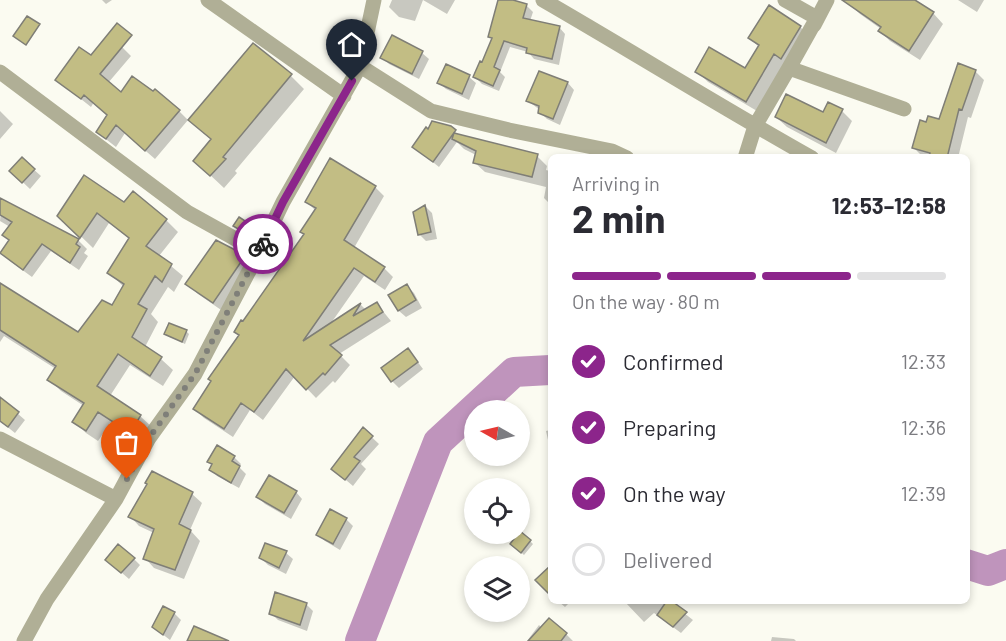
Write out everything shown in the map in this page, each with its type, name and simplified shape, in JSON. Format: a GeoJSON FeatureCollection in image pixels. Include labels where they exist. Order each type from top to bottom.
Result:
{"type":"FeatureCollection","features":[{"type":"Feature","properties":{"kind":"street"},"geometry":{"type":"LineString","coordinates":[[208,0],[344,96]]}},
{"type":"Feature","properties":{"kind":"street"},"geometry":{"type":"LineString","coordinates":[[24,641],[47,599],[116,499],[149,438],[195,374],[283,202],[360,66],[374,0]]}},
{"type":"Feature","properties":{"kind":"street"},"geometry":{"type":"LineString","coordinates":[[543,0],[805,154]]}},
{"type":"Feature","properties":{"kind":"street"},"geometry":{"type":"LineString","coordinates":[[785,0],[817,18]]}},
{"type":"Feature","properties":{"kind":"street"},"geometry":{"type":"LineString","coordinates":[[746,154],[755,126],[827,0]]}},
{"type":"Feature","properties":{"kind":"street"},"geometry":{"type":"LineString","coordinates":[[360,66],[431,111],[618,154]]}},
{"type":"Feature","properties":{"kind":"street"},"geometry":{"type":"LineString","coordinates":[[789,69],[904,109]]}},
{"type":"Feature","properties":{"kind":"street"},"geometry":{"type":"LineString","coordinates":[[0,71],[187,212],[259,252]]}},
{"type":"Feature","properties":{"kind":"street"},"geometry":{"type":"LineString","coordinates":[[0,439],[116,499]]}},
{"type":"Feature","properties":{"kind":"building"},"geometry":{"type":"Polygon","coordinates":[[[498,0],[513,0],[527,4],[523,18],[560,26],[552,59],[526,53],[527,48],[504,41],[494,67],[500,70],[493,86],[473,77],[492,38],[488,37],[498,0]]]}},
{"type":"Feature","properties":{"kind":"building"},"geometry":{"type":"Polygon","coordinates":[[[842,0],[915,0],[934,12],[909,51],[878,31],[881,27],[842,0]]]}},
{"type":"Feature","properties":{"kind":"building"},"geometry":{"type":"Polygon","coordinates":[[[769,5],[801,26],[781,59],[774,54],[746,102],[695,72],[709,47],[745,68],[759,45],[748,38],[769,5]]]}},
{"type":"Feature","properties":{"kind":"building"},"geometry":{"type":"Polygon","coordinates":[[[27,16],[40,24],[26,45],[13,36],[27,16]]]}},
{"type":"Feature","properties":{"kind":"building"},"geometry":{"type":"Polygon","coordinates":[[[117,23],[132,35],[100,74],[121,92],[132,76],[153,91],[155,89],[180,110],[145,151],[116,125],[106,139],[96,132],[107,115],[84,95],[81,99],[55,80],[79,47],[91,55],[117,23]]]}},
{"type":"Feature","properties":{"kind":"building"},"geometry":{"type":"Polygon","coordinates":[[[392,35],[423,51],[412,74],[380,58],[392,35]]]}},
{"type":"Feature","properties":{"kind":"building"},"geometry":{"type":"Polygon","coordinates":[[[253,43],[292,74],[223,157],[226,159],[210,176],[193,161],[211,139],[188,120],[253,43]]]}},
{"type":"Feature","properties":{"kind":"building"},"geometry":{"type":"Polygon","coordinates":[[[958,63],[976,70],[962,110],[959,109],[948,154],[930,154],[912,148],[920,120],[926,122],[928,116],[939,119],[958,63]]]}},
{"type":"Feature","properties":{"kind":"building"},"geometry":{"type":"Polygon","coordinates":[[[446,64],[470,75],[462,94],[437,83],[446,64]]]}},
{"type":"Feature","properties":{"kind":"building"},"geometry":{"type":"Polygon","coordinates":[[[539,71],[568,82],[553,119],[538,113],[539,106],[526,101],[539,71]]]}},
{"type":"Feature","properties":{"kind":"building"},"geometry":{"type":"Polygon","coordinates":[[[786,94],[823,112],[828,102],[843,109],[826,143],[775,117],[786,94]]]}},
{"type":"Feature","properties":{"kind":"building"},"geometry":{"type":"Polygon","coordinates":[[[432,121],[451,126],[456,130],[433,162],[412,147],[432,121]]]}},
{"type":"Feature","properties":{"kind":"building"},"geometry":{"type":"Polygon","coordinates":[[[454,133],[538,154],[532,177],[473,163],[476,151],[452,139],[454,133]]]}},
{"type":"Feature","properties":{"kind":"building"},"geometry":{"type":"Polygon","coordinates":[[[22,157],[35,169],[22,183],[9,171],[22,157]]]}},
{"type":"Feature","properties":{"kind":"building"},"geometry":{"type":"Polygon","coordinates":[[[330,158],[376,186],[344,240],[385,267],[375,282],[354,268],[303,341],[361,303],[353,316],[377,302],[383,312],[330,345],[342,355],[325,375],[323,373],[306,390],[286,369],[254,412],[241,403],[224,429],[193,409],[211,381],[208,379],[239,335],[234,332],[241,320],[243,321],[304,234],[300,232],[316,208],[305,202],[330,158]]]}},
{"type":"Feature","properties":{"kind":"building"},"geometry":{"type":"Polygon","coordinates":[[[84,175],[124,202],[133,191],[167,219],[146,246],[172,264],[162,282],[155,276],[138,304],[147,309],[132,337],[162,357],[150,376],[118,354],[97,386],[141,415],[130,433],[98,412],[86,431],[72,422],[84,403],[47,380],[56,366],[0,330],[0,283],[78,332],[102,300],[112,305],[124,284],[107,273],[129,238],[97,213],[80,238],[57,216],[84,175]]]}},
{"type":"Feature","properties":{"kind":"building"},"geometry":{"type":"Polygon","coordinates":[[[0,198],[79,239],[76,244],[80,247],[70,263],[42,244],[23,270],[0,253],[9,240],[2,235],[12,222],[0,215],[0,198]]]}},
{"type":"Feature","properties":{"kind":"building"},"geometry":{"type":"Polygon","coordinates":[[[425,205],[431,232],[418,235],[413,212],[425,205]]]}},
{"type":"Feature","properties":{"kind":"building"},"geometry":{"type":"Polygon","coordinates":[[[239,217],[259,230],[254,238],[233,226],[239,217]]]}},
{"type":"Feature","properties":{"kind":"building"},"geometry":{"type":"Polygon","coordinates":[[[216,240],[243,254],[241,257],[243,259],[213,303],[185,284],[216,240]]]}},
{"type":"Feature","properties":{"kind":"building"},"geometry":{"type":"Polygon","coordinates":[[[407,284],[416,300],[398,311],[388,295],[407,284]]]}},
{"type":"Feature","properties":{"kind":"building"},"geometry":{"type":"Polygon","coordinates":[[[169,323],[187,330],[182,342],[164,334],[169,323]]]}},
{"type":"Feature","properties":{"kind":"building"},"geometry":{"type":"Polygon","coordinates":[[[408,348],[418,362],[391,382],[381,368],[408,348]]]}},
{"type":"Feature","properties":{"kind":"building"},"geometry":{"type":"Polygon","coordinates":[[[0,397],[19,412],[8,427],[0,421],[0,397]]]}},
{"type":"Feature","properties":{"kind":"building"},"geometry":{"type":"Polygon","coordinates":[[[363,427],[373,436],[354,457],[360,461],[345,480],[331,469],[363,427]]]}},
{"type":"Feature","properties":{"kind":"building"},"geometry":{"type":"Polygon","coordinates":[[[217,445],[235,456],[232,461],[240,466],[231,483],[209,470],[212,464],[207,462],[217,445]]]}},
{"type":"Feature","properties":{"kind":"building"},"geometry":{"type":"Polygon","coordinates":[[[152,471],[193,492],[179,524],[191,530],[175,570],[143,559],[154,529],[128,517],[152,471]]]}},
{"type":"Feature","properties":{"kind":"building"},"geometry":{"type":"Polygon","coordinates":[[[269,475],[297,491],[284,513],[256,497],[269,475]]]}},
{"type":"Feature","properties":{"kind":"building"},"geometry":{"type":"Polygon","coordinates":[[[330,509],[347,518],[333,544],[316,535],[330,509]]]}},
{"type":"Feature","properties":{"kind":"building"},"geometry":{"type":"Polygon","coordinates":[[[265,543],[287,551],[279,568],[259,558],[265,543]]]}},
{"type":"Feature","properties":{"kind":"building"},"geometry":{"type":"Polygon","coordinates":[[[118,544],[135,558],[121,573],[105,560],[118,544]]]}},
{"type":"Feature","properties":{"kind":"building"},"geometry":{"type":"Polygon","coordinates":[[[510,544],[528,544],[521,553],[510,544]]]}},
{"type":"Feature","properties":{"kind":"building"},"geometry":{"type":"Polygon","coordinates":[[[548,568],[548,593],[535,580],[548,568]]]}},
{"type":"Feature","properties":{"kind":"building"},"geometry":{"type":"Polygon","coordinates":[[[275,592],[307,603],[300,625],[269,614],[275,592]]]}},
{"type":"Feature","properties":{"kind":"building"},"geometry":{"type":"Polygon","coordinates":[[[665,604],[676,604],[687,612],[673,627],[657,615],[665,604]]]}},
{"type":"Feature","properties":{"kind":"building"},"geometry":{"type":"Polygon","coordinates":[[[163,606],[175,612],[163,635],[152,627],[163,606]]]}},
{"type":"Feature","properties":{"kind":"building"},"geometry":{"type":"Polygon","coordinates":[[[549,618],[567,633],[561,641],[528,641],[549,618]]]}},
{"type":"Feature","properties":{"kind":"building"},"geometry":{"type":"Polygon","coordinates":[[[194,626],[229,641],[187,641],[194,626]]]}},
{"type":"Feature","properties":{"kind":"waterway"},"geometry":{"type":"LineString","coordinates":[[360,641],[438,442],[514,372],[548,370]]}},
{"type":"Feature","properties":{"kind":"waterway"},"geometry":{"type":"LineString","coordinates":[[970,565],[988,571],[1006,564]]}},
{"type":"Feature","properties":{"kind":"way so far"},"geometry":{"type":"LineString","coordinates":[[127,479],[149,438],[195,374],[263,244]]}},
{"type":"Feature","properties":{"kind":"route"},"geometry":{"type":"LineString","coordinates":[[263,244],[283,202],[352,81]]}}]}
